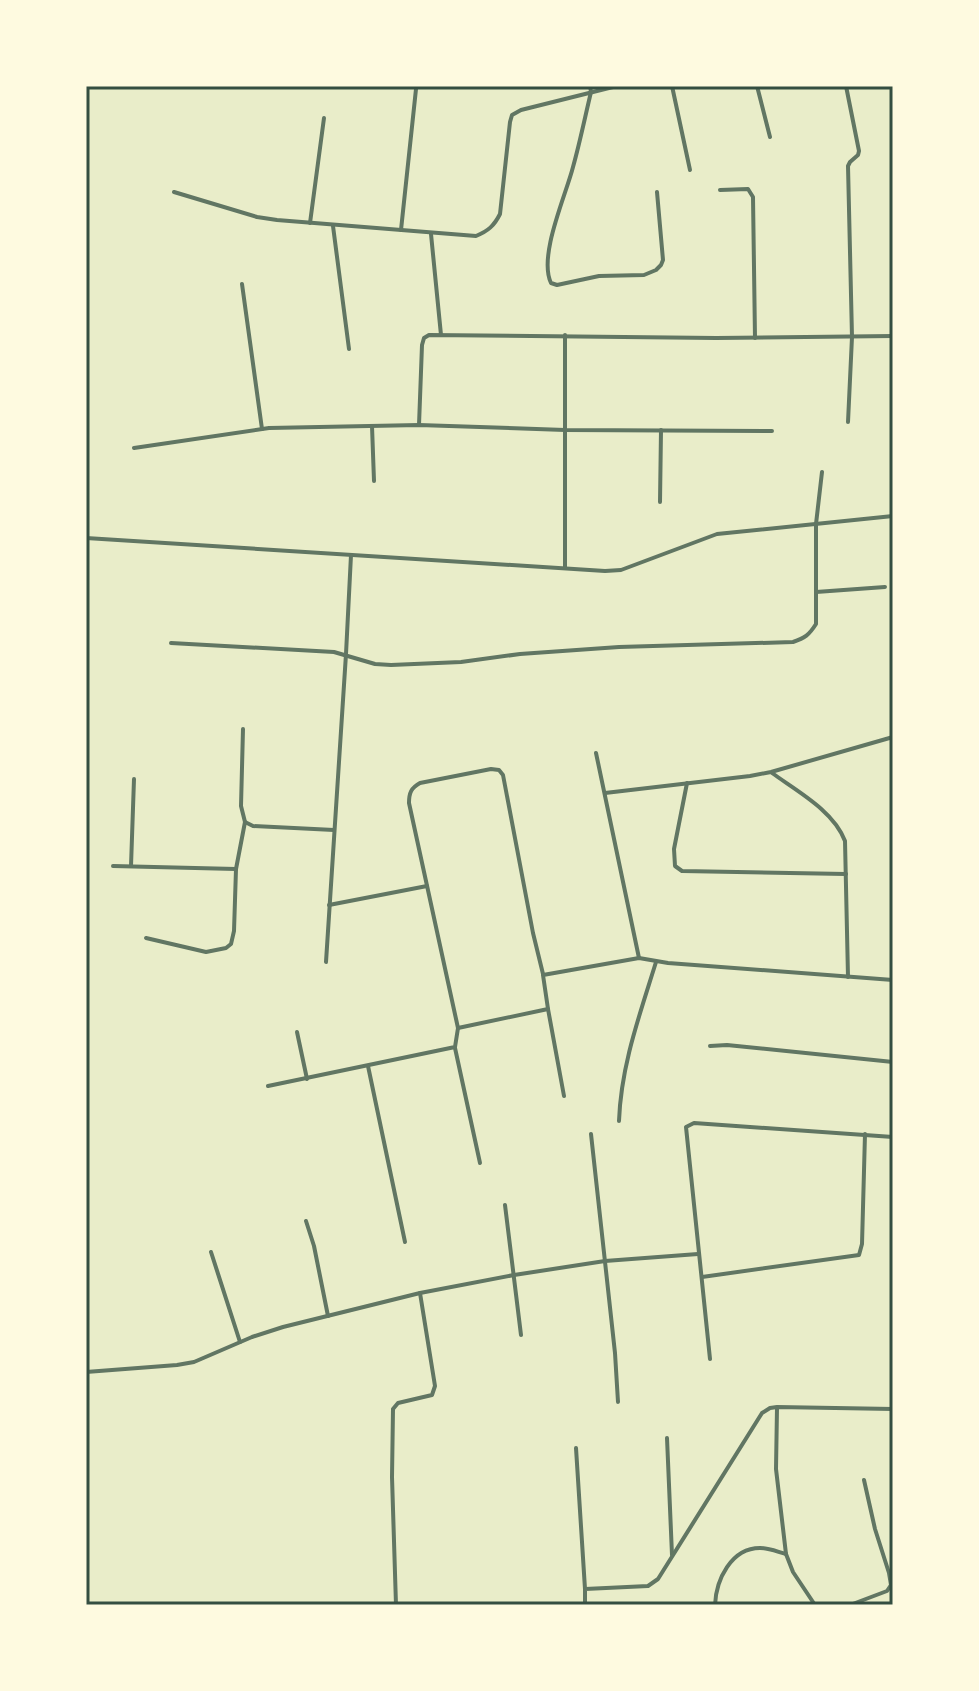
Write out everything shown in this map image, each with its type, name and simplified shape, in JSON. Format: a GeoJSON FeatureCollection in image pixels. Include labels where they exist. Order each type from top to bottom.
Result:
{"type":"FeatureCollection","features":[{"type":"Feature","properties":{"kind":"street"},"geometry":{"type":"LineString","coordinates":[[174,192],[257,217],[476,236],[488,231],[500,214],[512,115],[590,89],[617,86]]}},
{"type":"Feature","properties":{"kind":"street"},"geometry":{"type":"LineString","coordinates":[[672,86],[690,170]]}},
{"type":"Feature","properties":{"kind":"street"},"geometry":{"type":"LineString","coordinates":[[757,86],[770,137]]}},
{"type":"Feature","properties":{"kind":"street"},"geometry":{"type":"LineString","coordinates":[[846,86],[859,151],[848,166],[852,337],[848,422]]}},
{"type":"Feature","properties":{"kind":"street"},"geometry":{"type":"LineString","coordinates":[[401,230],[416,89]]}},
{"type":"Feature","properties":{"kind":"street"},"geometry":{"type":"LineString","coordinates":[[590,89],[572,171],[554,223],[548,268],[551,283],[557,285],[599,276],[644,275],[656,270],[663,260],[657,192]]}},
{"type":"Feature","properties":{"kind":"street"},"geometry":{"type":"LineString","coordinates":[[310,223],[324,118]]}},
{"type":"Feature","properties":{"kind":"street"},"geometry":{"type":"LineString","coordinates":[[720,190],[748,189],[753,197],[755,338]]}},
{"type":"Feature","properties":{"kind":"street"},"geometry":{"type":"LineString","coordinates":[[333,226],[349,349]]}},
{"type":"Feature","properties":{"kind":"street"},"geometry":{"type":"LineString","coordinates":[[431,233],[441,335]]}},
{"type":"Feature","properties":{"kind":"street"},"geometry":{"type":"LineString","coordinates":[[242,284],[262,429]]}},
{"type":"Feature","properties":{"kind":"street"},"geometry":{"type":"LineString","coordinates":[[419,425],[422,345],[429,335],[893,336]]}},
{"type":"Feature","properties":{"kind":"street"},"geometry":{"type":"LineString","coordinates":[[565,335],[565,568]]}},
{"type":"Feature","properties":{"kind":"street"},"geometry":{"type":"LineString","coordinates":[[372,426],[374,481]]}},
{"type":"Feature","properties":{"kind":"street"},"geometry":{"type":"LineString","coordinates":[[134,448],[262,429],[372,426],[772,431]]}},
{"type":"Feature","properties":{"kind":"street"},"geometry":{"type":"LineString","coordinates":[[660,502],[661,430]]}},
{"type":"Feature","properties":{"kind":"street"},"geometry":{"type":"LineString","coordinates":[[171,643],[346,654],[375,664],[391,665],[461,662],[619,647],[793,642],[804,639],[816,624],[816,524],[822,472]]}},
{"type":"Feature","properties":{"kind":"street"},"geometry":{"type":"LineString","coordinates":[[86,538],[621,570],[717,534],[893,516]]}},
{"type":"Feature","properties":{"kind":"street"},"geometry":{"type":"LineString","coordinates":[[326,962],[351,555]]}},
{"type":"Feature","properties":{"kind":"street"},"geometry":{"type":"LineString","coordinates":[[816,592],[885,587]]}},
{"type":"Feature","properties":{"kind":"street"},"geometry":{"type":"LineString","coordinates":[[146,938],[206,952],[231,944],[236,869],[245,822],[241,806],[243,729]]}},
{"type":"Feature","properties":{"kind":"street"},"geometry":{"type":"LineString","coordinates":[[605,793],[771,772],[893,737]]}},
{"type":"Feature","properties":{"kind":"street"},"geometry":{"type":"LineString","coordinates":[[596,753],[639,958]]}},
{"type":"Feature","properties":{"kind":"street"},"geometry":{"type":"LineString","coordinates":[[480,1163],[455,1047],[458,1028],[409,803],[409,794],[420,783],[491,769],[499,770],[503,775],[564,1096]]}},
{"type":"Feature","properties":{"kind":"street"},"geometry":{"type":"LineString","coordinates":[[771,772],[828,815],[841,830],[845,841],[848,977]]}},
{"type":"Feature","properties":{"kind":"street"},"geometry":{"type":"LineString","coordinates":[[131,866],[134,779]]}},
{"type":"Feature","properties":{"kind":"street"},"geometry":{"type":"LineString","coordinates":[[687,783],[674,849],[675,866],[682,871],[846,874]]}},
{"type":"Feature","properties":{"kind":"street"},"geometry":{"type":"LineString","coordinates":[[245,822],[253,826],[334,830]]}},
{"type":"Feature","properties":{"kind":"street"},"geometry":{"type":"LineString","coordinates":[[113,866],[236,869]]}},
{"type":"Feature","properties":{"kind":"street"},"geometry":{"type":"LineString","coordinates":[[329,905],[427,886]]}},
{"type":"Feature","properties":{"kind":"street"},"geometry":{"type":"LineString","coordinates":[[543,975],[639,958],[656,962],[893,980]]}},
{"type":"Feature","properties":{"kind":"street"},"geometry":{"type":"LineString","coordinates":[[619,1121],[626,1062],[656,962]]}},
{"type":"Feature","properties":{"kind":"street"},"geometry":{"type":"LineString","coordinates":[[458,1028],[548,1009]]}},
{"type":"Feature","properties":{"kind":"street"},"geometry":{"type":"LineString","coordinates":[[297,1032],[307,1079]]}},
{"type":"Feature","properties":{"kind":"street"},"geometry":{"type":"LineString","coordinates":[[710,1046],[727,1045],[893,1062]]}},
{"type":"Feature","properties":{"kind":"street"},"geometry":{"type":"LineString","coordinates":[[268,1086],[455,1047]]}},
{"type":"Feature","properties":{"kind":"street"},"geometry":{"type":"LineString","coordinates":[[368,1066],[405,1242]]}},
{"type":"Feature","properties":{"kind":"street"},"geometry":{"type":"LineString","coordinates":[[710,1359],[686,1127],[694,1123],[893,1137]]}},
{"type":"Feature","properties":{"kind":"street"},"geometry":{"type":"LineString","coordinates":[[591,1134],[618,1402]]}},
{"type":"Feature","properties":{"kind":"street"},"geometry":{"type":"LineString","coordinates":[[702,1277],[859,1255],[862,1244],[865,1134]]}},
{"type":"Feature","properties":{"kind":"street"},"geometry":{"type":"LineString","coordinates":[[505,1205],[521,1335]]}},
{"type":"Feature","properties":{"kind":"street"},"geometry":{"type":"LineString","coordinates":[[306,1221],[328,1316]]}},
{"type":"Feature","properties":{"kind":"street"},"geometry":{"type":"LineString","coordinates":[[211,1252],[240,1342]]}},
{"type":"Feature","properties":{"kind":"street"},"geometry":{"type":"LineString","coordinates":[[86,1372],[194,1362],[283,1327],[420,1293],[605,1261],[698,1254]]}},
{"type":"Feature","properties":{"kind":"street"},"geometry":{"type":"LineString","coordinates":[[396,1605],[393,1409],[398,1403],[432,1395],[435,1386],[420,1293]]}},
{"type":"Feature","properties":{"kind":"street"},"geometry":{"type":"LineString","coordinates":[[777,1407],[776,1469],[786,1554],[793,1572],[815,1605]]}},
{"type":"Feature","properties":{"kind":"street"},"geometry":{"type":"LineString","coordinates":[[587,1589],[648,1586],[658,1579],[762,1413],[770,1408],[893,1409]]}},
{"type":"Feature","properties":{"kind":"street"},"geometry":{"type":"LineString","coordinates":[[667,1438],[672,1555]]}},
{"type":"Feature","properties":{"kind":"street"},"geometry":{"type":"LineString","coordinates":[[576,1448],[587,1589],[585,1605]]}},
{"type":"Feature","properties":{"kind":"street"},"geometry":{"type":"LineString","coordinates":[[850,1605],[887,1591],[891,1585],[864,1480]]}},
{"type":"Feature","properties":{"kind":"street"},"geometry":{"type":"LineString","coordinates":[[715,1605],[722,1573],[741,1552],[758,1548],[786,1554]]}}]}
